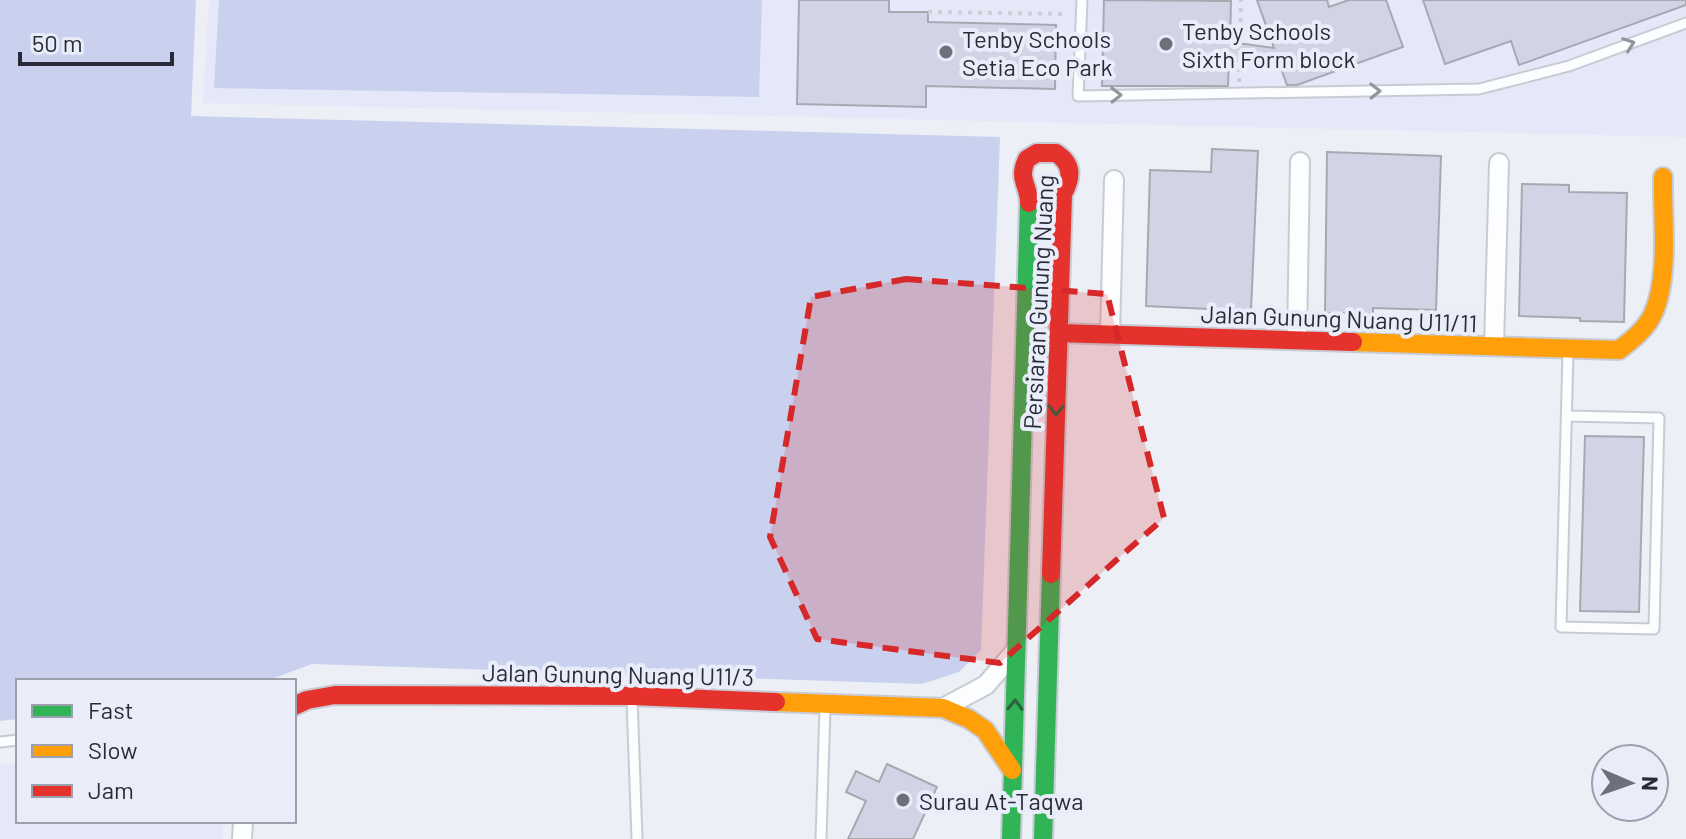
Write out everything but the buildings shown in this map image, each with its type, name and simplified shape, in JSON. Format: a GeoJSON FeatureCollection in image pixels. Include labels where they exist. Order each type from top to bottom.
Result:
{"type":"FeatureCollection","features":[{"type":"Feature","properties":{"kind":"street","name":"Persiaran Gunung Nuang"},"geometry":{"type":"LineString","coordinates":[[1011,839],[1029,194],[1022,184],[1021,175],[1027,159],[1042,150],[1059,154],[1065,159],[1071,176],[1063,194],[1043,839]]}},
{"type":"Feature","properties":{"kind":"street"},"geometry":{"type":"LineString","coordinates":[[1297,340],[1300,162]]}},
{"type":"Feature","properties":{"kind":"street"},"geometry":{"type":"LineString","coordinates":[[1494,346],[1499,163]]}},
{"type":"Feature","properties":{"kind":"street","name":"Jalan Gunung Nuang U11/11"},"geometry":{"type":"LineString","coordinates":[[1058,333],[1619,350],[1643,330],[1655,312],[1660,290],[1663,177]]}},
{"type":"Feature","properties":{"kind":"street"},"geometry":{"type":"LineString","coordinates":[[1110,335],[1114,180]]}},
{"type":"Feature","properties":{"kind":"street"},"geometry":{"type":"LineString","coordinates":[[943,708],[986,685],[1016,650]]}},
{"type":"Feature","properties":{"kind":"street","name":"Jalan Gunung Nuang U11/3"},"geometry":{"type":"LineString","coordinates":[[296,705],[335,695],[632,696],[943,708],[975,720],[994,738],[1013,771]]}},
{"type":"Feature","properties":{"kind":"lane"},"geometry":{"type":"LineString","coordinates":[[1082,0],[1078,96],[1479,89],[1569,66],[1686,23]]}},
{"type":"Feature","properties":{"kind":"lane"},"geometry":{"type":"LineString","coordinates":[[1567,416],[1659,418],[1654,629],[1561,627],[1568,349]]}},
{"type":"Feature","properties":{"kind":"lane"},"geometry":{"type":"LineString","coordinates":[[632,696],[637,839]]}},
{"type":"Feature","properties":{"kind":"lane"},"geometry":{"type":"LineString","coordinates":[[821,839],[825,703]]}},
{"type":"Feature","properties":{"kind":"path"},"geometry":{"type":"LineString","coordinates":[[928,12],[1067,15],[1069,0]]}},
{"type":"Feature","properties":{"kind":"path"},"geometry":{"type":"LineString","coordinates":[[1239,93],[1241,0]]}},
{"type":"Feature","properties":{"kind":"highlighted area"},"geometry":{"type":"Polygon","coordinates":[[[906,279],[1107,294],[1164,518],[1000,663],[817,639],[770,537],[811,297],[906,279]]]}},
{"type":"Feature","properties":{"kind":"shaded area"},"geometry":{"type":"Polygon","coordinates":[[[0,0],[196,0],[191,116],[1000,137],[981,650],[959,672],[922,684],[312,664],[271,679],[16,679],[16,719],[0,721],[0,0]]]}},
{"type":"Feature","properties":{"kind":"shaded area","name":"Tenby Schools Setia Eco Park"},"geometry":{"type":"Polygon","coordinates":[[[209,0],[1686,0],[1686,137],[203,103],[209,0]]]}},
{"type":"Feature","properties":{"kind":"shaded area"},"geometry":{"type":"Polygon","coordinates":[[[219,0],[762,0],[759,97],[214,88],[219,0]]]}},
{"type":"Feature","properties":{"kind":"shaded area"},"geometry":{"type":"Polygon","coordinates":[[[0,764],[16,765],[16,823],[223,823],[223,839],[0,839],[0,764]]]}},
{"type":"Feature","properties":{"kind":"traffic: fast"},"geometry":{"type":"LineString","coordinates":[[1011,839],[1029,203]]}},
{"type":"Feature","properties":{"kind":"traffic: fast"},"geometry":{"type":"LineString","coordinates":[[1043,839],[1051,574]]}},
{"type":"Feature","properties":{"kind":"traffic: slow"},"geometry":{"type":"LineString","coordinates":[[1353,342],[1619,350],[1647,325],[1658,299],[1664,247],[1663,177]]}},
{"type":"Feature","properties":{"kind":"traffic: slow"},"geometry":{"type":"LineString","coordinates":[[776,702],[943,708],[985,730],[1012,770]]}},
{"type":"Feature","properties":{"kind":"traffic: jam"},"geometry":{"type":"LineString","coordinates":[[1029,203],[1023,177],[1027,159],[1037,153],[1056,153],[1066,162],[1069,177],[1063,194],[1051,574]]}},
{"type":"Feature","properties":{"kind":"traffic: jam"},"geometry":{"type":"LineString","coordinates":[[1058,333],[1353,342]]}},
{"type":"Feature","properties":{"kind":"traffic: jam"},"geometry":{"type":"LineString","coordinates":[[296,705],[335,695],[632,696],[776,702]]}},
{"type":"Feature","properties":{"kind":"place","name":"Tenby Schools Sixth Form block"},"geometry":{"type":"Point","coordinates":[1166,44]}},
{"type":"Feature","properties":{"kind":"place","name":"Tenby Schools Setia Eco Park"},"geometry":{"type":"Point","coordinates":[946,52]}},
{"type":"Feature","properties":{"kind":"place","name":"Surau At-Taqwa"},"geometry":{"type":"Point","coordinates":[903,800]}}]}
